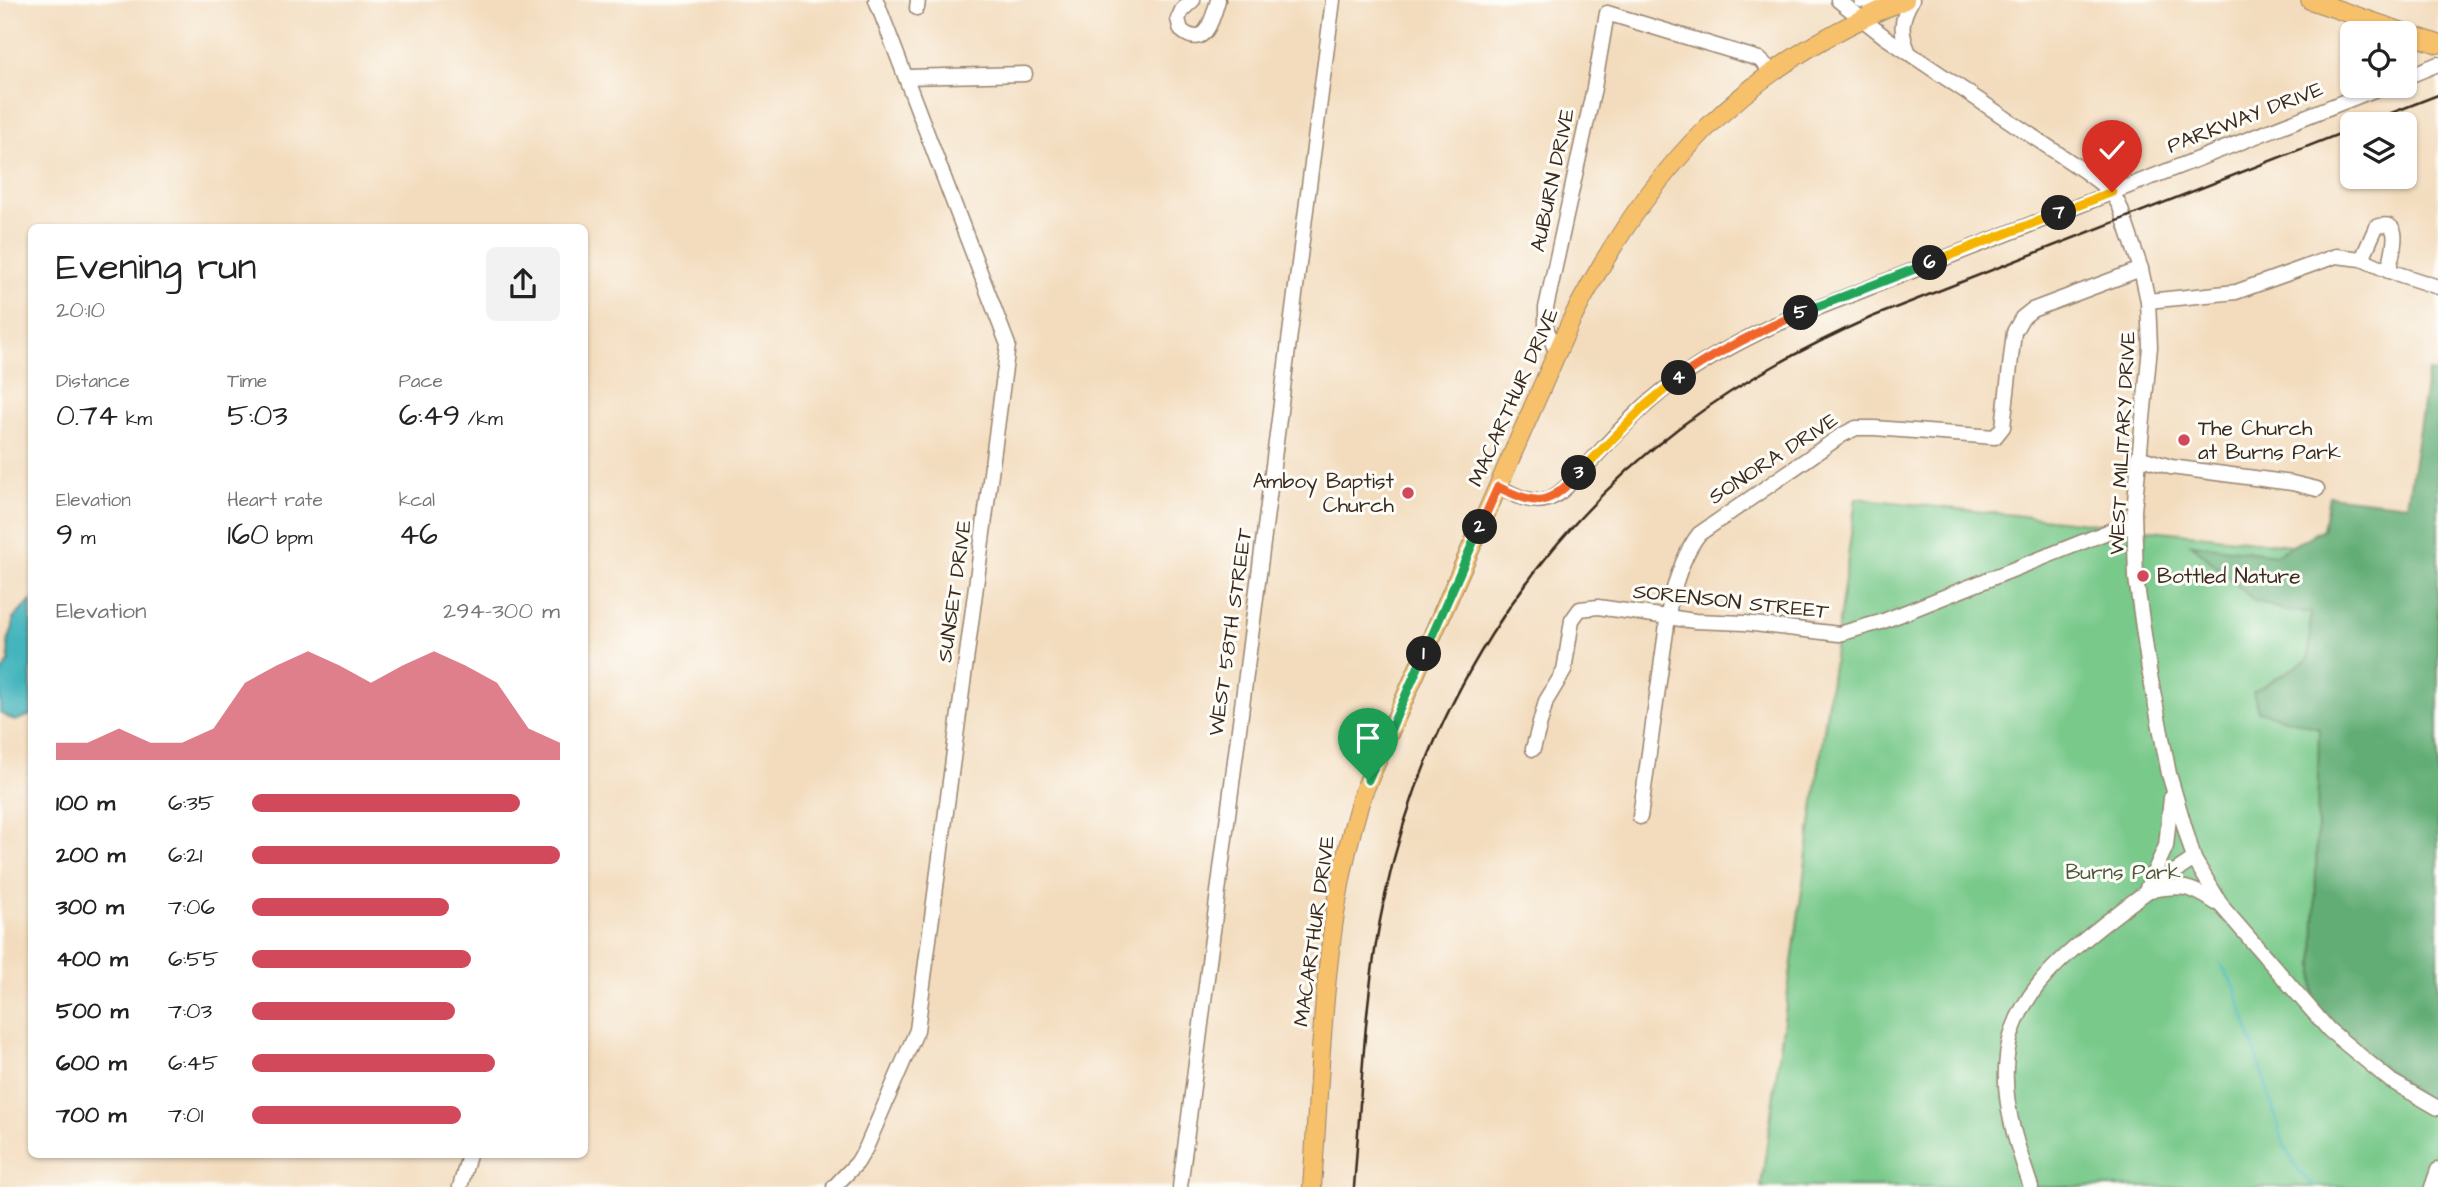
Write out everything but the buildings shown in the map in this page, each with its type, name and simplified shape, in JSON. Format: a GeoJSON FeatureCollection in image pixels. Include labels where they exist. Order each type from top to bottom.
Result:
{"type":"FeatureCollection","features":[{"type":"Feature","properties":{"kind":"main road"},"geometry":{"type":"LineString","coordinates":[[2310,0],[2371,21]]}},
{"type":"Feature","properties":{"kind":"main road","name":"MACARTHUR DRIVE"},"geometry":{"type":"LineString","coordinates":[[1312,1187],[1329,959],[1351,830],[1363,793],[1557,353],[1603,261],[1648,194],[1709,125],[1772,71],[1860,18],[1899,2]]}},
{"type":"Feature","properties":{"kind":"main road"},"geometry":{"type":"LineString","coordinates":[[2417,37],[2438,44]]}},
{"type":"Feature","properties":{"kind":"street","name":"SUNSET DRIVE"},"geometry":{"type":"LineString","coordinates":[[834,1187],[857,1163],[866,1148],[917,1030],[1008,345],[876,0]]}},
{"type":"Feature","properties":{"kind":"street"},"geometry":{"type":"LineString","coordinates":[[1193,0],[1182,10],[1178,19],[1181,30],[1191,36],[1199,36],[1206,31],[1218,0]]}},
{"type":"Feature","properties":{"kind":"street","name":"WEST 58TH STREET"},"geometry":{"type":"LineString","coordinates":[[1180,1187],[1333,0]]}},
{"type":"Feature","properties":{"kind":"street","name":"WEST MILITARY DRIVE"},"geometry":{"type":"LineString","coordinates":[[1838,0],[1909,53],[2112,192],[2125,218],[2148,301],[2150,347],[2138,457],[2134,526],[2139,608],[2172,782],[2194,859],[2224,909],[2329,1030],[2391,1081],[2438,1108]]}},
{"type":"Feature","properties":{"kind":"street"},"geometry":{"type":"LineString","coordinates":[[1861,0],[1899,2]]}},
{"type":"Feature","properties":{"kind":"street"},"geometry":{"type":"LineString","coordinates":[[1909,53],[1901,27],[1912,0]]}},
{"type":"Feature","properties":{"kind":"street","name":"AUBURN DRIVE"},"geometry":{"type":"LineString","coordinates":[[1557,353],[1546,328],[1546,308],[1607,13],[1759,59],[1772,71]]}},
{"type":"Feature","properties":{"kind":"street"},"geometry":{"type":"LineString","coordinates":[[2417,73],[2438,64]]}},
{"type":"Feature","properties":{"kind":"street"},"geometry":{"type":"LineString","coordinates":[[906,77],[1025,74]]}},
{"type":"Feature","properties":{"kind":"street","name":"PARKWAY DRIVE"},"geometry":{"type":"LineString","coordinates":[[1498,487],[1529,500],[1552,498],[1647,404],[1688,372],[1752,335],[2353,98]]}},
{"type":"Feature","properties":{"kind":"street"},"geometry":{"type":"LineString","coordinates":[[2084,171],[2085,203]]}},
{"type":"Feature","properties":{"kind":"street"},"geometry":{"type":"LineString","coordinates":[[2362,259],[2376,227],[2390,227],[2396,238],[2389,271]]}},
{"type":"Feature","properties":{"kind":"street"},"geometry":{"type":"LineString","coordinates":[[2148,301],[2236,292],[2329,257],[2362,259],[2438,287]]}},
{"type":"Feature","properties":{"kind":"street","name":"SONORA DRIVE"},"geometry":{"type":"LineString","coordinates":[[1640,817],[1668,617],[1676,579],[1692,543],[1699,534],[1832,441],[1856,428],[1994,437],[2003,427],[2014,332],[2022,318],[2032,310],[2141,269]]}},
{"type":"Feature","properties":{"kind":"street"},"geometry":{"type":"LineString","coordinates":[[2138,457],[2171,467],[2292,483],[2317,489]]}},
{"type":"Feature","properties":{"kind":"street","name":"SORENSON STREET"},"geometry":{"type":"LineString","coordinates":[[1533,749],[1546,701],[1564,671],[1572,620],[1580,609],[1598,607],[1668,617],[1839,634],[1881,622],[2115,529],[2134,526]]}},
{"type":"Feature","properties":{"kind":"street"},"geometry":{"type":"LineString","coordinates":[[2146,891],[2166,846],[2172,782]]}},
{"type":"Feature","properties":{"kind":"street"},"geometry":{"type":"LineString","coordinates":[[2031,1187],[2014,1135],[2006,1088],[2007,1051],[2017,1020],[2046,973],[2070,951],[2146,891],[2194,859]]}},
{"type":"Feature","properties":{"kind":"street"},"geometry":{"type":"LineString","coordinates":[[2146,891],[2184,886],[2201,892],[2224,909]]}},
{"type":"Feature","properties":{"kind":"street"},"geometry":{"type":"LineString","coordinates":[[460,1187],[468,1158]]}},
{"type":"Feature","properties":{"kind":"street"},"geometry":{"type":"LineString","coordinates":[[2432,1187],[2438,1170]]}},
{"type":"Feature","properties":{"kind":"green space"},"geometry":{"type":"Polygon","coordinates":[[[2428,372],[2438,373],[2438,1107],[2429,1103],[2313,1013],[2319,728],[2258,711],[2253,692],[2309,659],[2311,613],[2287,611],[2255,601],[2191,544],[2276,555],[2323,529],[2329,496],[2407,505],[2428,372]]]}},
{"type":"Feature","properties":{"kind":"green space","name":"Burns Park"},"geometry":{"type":"Polygon","coordinates":[[[2438,491],[2438,1187],[1761,1187],[1856,498],[2410,558],[2438,491]]]}},
{"type":"Feature","properties":{"kind":"water"},"geometry":{"type":"Polygon","coordinates":[[[28,604],[28,716],[15,721],[0,713],[0,675],[9,661],[8,641],[13,619],[28,604]]]}},
{"type":"Feature","properties":{"kind":"waterway"},"geometry":{"type":"LineString","coordinates":[[2220,963],[2235,987],[2285,1147],[2300,1172],[2314,1187]]}},
{"type":"Feature","properties":{"kind":"railway"},"geometry":{"type":"LineString","coordinates":[[2394,112],[2438,95]]}},
{"type":"Feature","properties":{"kind":"railway"},"geometry":{"type":"LineString","coordinates":[[1354,1187],[1372,968],[1385,896],[1403,828],[1426,761],[1456,697],[1491,635],[1531,577],[1576,522],[1626,472],[1680,427],[1749,380],[1822,341],[1872,317],[2340,134]]}},
{"type":"Feature","properties":{"kind":"place","name":"The Church at Burns Park"},"geometry":{"type":"Point","coordinates":[2184,440]}},
{"type":"Feature","properties":{"kind":"place","name":"Amboy Baptist Church"},"geometry":{"type":"Point","coordinates":[1408,493]}},
{"type":"Feature","properties":{"kind":"place","name":"Bottled Nature"},"geometry":{"type":"Point","coordinates":[2143,576]}},
{"type":"Feature","properties":{"kind":"route"},"geometry":{"type":"LineString","coordinates":[[1368,780],[1498,487],[1529,500],[1552,498],[1647,404],[1688,372],[1752,335],[2112,192]]}}]}
